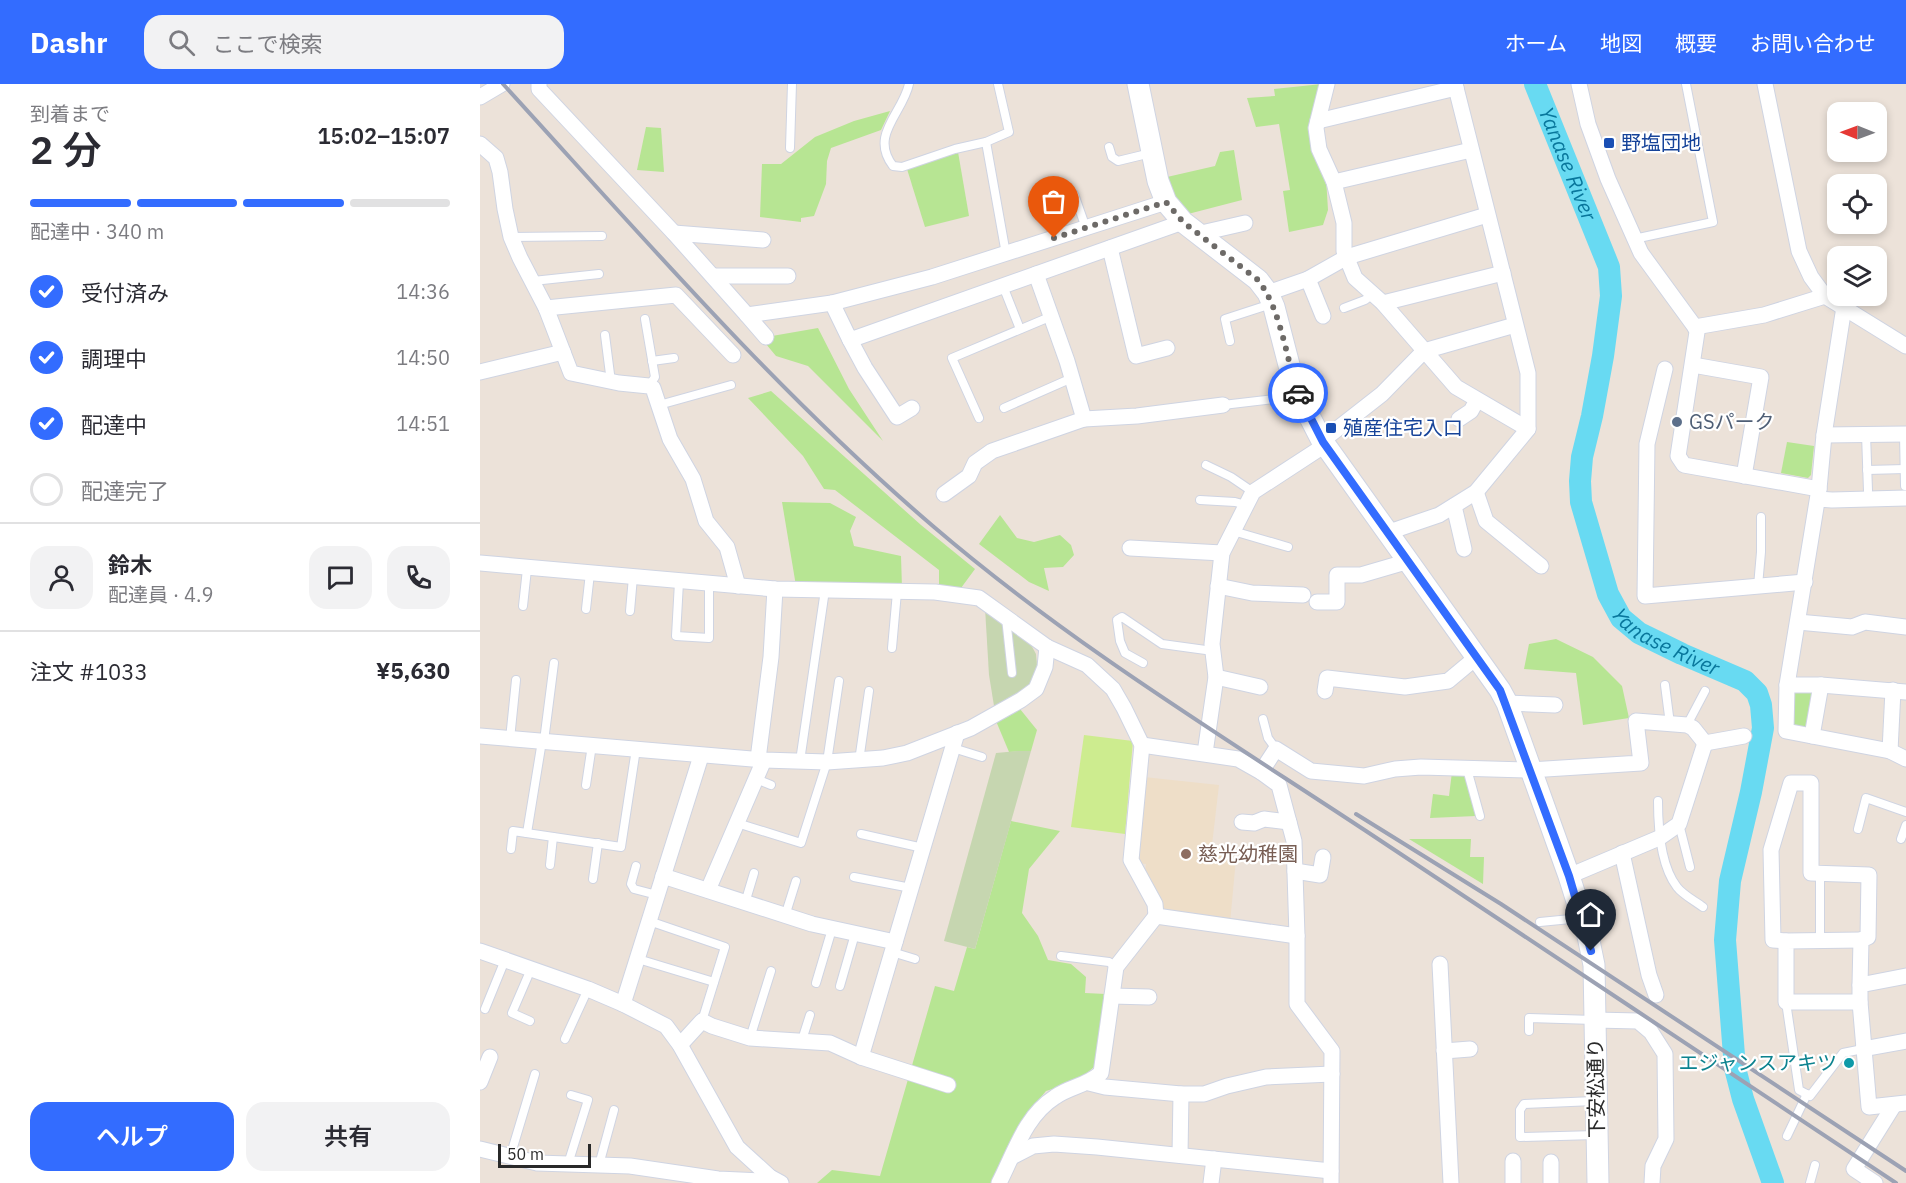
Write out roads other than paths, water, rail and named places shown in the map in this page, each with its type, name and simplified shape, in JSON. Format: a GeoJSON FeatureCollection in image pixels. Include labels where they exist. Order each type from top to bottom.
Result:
{"type":"FeatureCollection","features":[{"type":"Feature","properties":{"kind":"street"},"geometry":{"type":"LineString","coordinates":[[539,84],[539,89],[674,233],[766,337]]}},
{"type":"Feature","properties":{"kind":"street"},"geometry":{"type":"LineString","coordinates":[[1138,84],[1158,181],[1166,202],[1190,228],[1258,280],[1270,298],[1299,396],[1323,442],[1478,656],[1507,703],[1582,917]]}},
{"type":"Feature","properties":{"kind":"street"},"geometry":{"type":"LineString","coordinates":[[1327,84],[1316,128],[1319,149],[1334,182],[1344,223],[1344,251],[1355,278],[1378,298],[1456,387],[1528,429]]}},
{"type":"Feature","properties":{"kind":"street"},"geometry":{"type":"LineString","coordinates":[[1579,84],[1588,124],[1608,179],[1634,239],[1641,253],[1697,332],[1678,456],[1684,465],[1744,476],[1819,494],[1905,492]]}},
{"type":"Feature","properties":{"kind":"street"},"geometry":{"type":"LineString","coordinates":[[1765,84],[1799,251],[1811,277],[1825,296],[1906,341]]}},
{"type":"Feature","properties":{"kind":"street"},"geometry":{"type":"LineString","coordinates":[[480,97],[498,86]]}},
{"type":"Feature","properties":{"kind":"street"},"geometry":{"type":"LineString","coordinates":[[1318,121],[1455,86],[1528,373],[1528,429],[1476,492],[1439,515],[1389,532]]}},
{"type":"Feature","properties":{"kind":"street"},"geometry":{"type":"LineString","coordinates":[[480,144],[496,158],[511,237],[546,308],[571,373],[653,388],[670,439],[693,479],[706,521],[727,547],[738,586]]}},
{"type":"Feature","properties":{"kind":"street"},"geometry":{"type":"LineString","coordinates":[[1334,182],[1471,150]]}},
{"type":"Feature","properties":{"kind":"street"},"geometry":{"type":"LineString","coordinates":[[747,315],[832,303],[932,277],[1166,202]]}},
{"type":"Feature","properties":{"kind":"street"},"geometry":{"type":"LineString","coordinates":[[1270,298],[1347,257],[1487,215]]}},
{"type":"Feature","properties":{"kind":"street"},"geometry":{"type":"LineString","coordinates":[[850,339],[1110,248],[1190,228],[1245,223]]}},
{"type":"Feature","properties":{"kind":"street"},"geometry":{"type":"LineString","coordinates":[[674,233],[763,240]]}},
{"type":"Feature","properties":{"kind":"street"},"geometry":{"type":"LineString","coordinates":[[1110,248],[1136,356],[1167,348]]}},
{"type":"Feature","properties":{"kind":"street"},"geometry":{"type":"LineString","coordinates":[[1378,298],[1503,273]]}},
{"type":"Feature","properties":{"kind":"street"},"geometry":{"type":"LineString","coordinates":[[1036,274],[1052,316],[1084,419]]}},
{"type":"Feature","properties":{"kind":"street"},"geometry":{"type":"LineString","coordinates":[[713,276],[788,276]]}},
{"type":"Feature","properties":{"kind":"street"},"geometry":{"type":"LineString","coordinates":[[1308,279],[1323,316]]}},
{"type":"Feature","properties":{"kind":"street"},"geometry":{"type":"LineString","coordinates":[[546,308],[676,295],[732,355]]}},
{"type":"Feature","properties":{"kind":"street"},"geometry":{"type":"LineString","coordinates":[[1695,327],[1764,315],[1825,296]]}},
{"type":"Feature","properties":{"kind":"street"},"geometry":{"type":"LineString","coordinates":[[832,303],[865,368],[897,417],[912,408]]}},
{"type":"Feature","properties":{"kind":"street"},"geometry":{"type":"LineString","coordinates":[[1844,307],[1824,435],[1819,494],[1787,685],[1786,731],[1890,751],[1906,759]]}},
{"type":"Feature","properties":{"kind":"street"},"geometry":{"type":"LineString","coordinates":[[1205,753],[1216,677],[1213,651],[1222,553],[1250,498],[1319,449],[1327,437],[1382,394],[1424,351],[1515,325]]}},
{"type":"Feature","properties":{"kind":"street"},"geometry":{"type":"LineString","coordinates":[[480,372],[563,352]]}},
{"type":"Feature","properties":{"kind":"street"},"geometry":{"type":"LineString","coordinates":[[1693,365],[1761,377],[1744,476]]}},
{"type":"Feature","properties":{"kind":"street"},"geometry":{"type":"LineString","coordinates":[[1665,369],[1647,444],[1645,596],[1805,582]]}},
{"type":"Feature","properties":{"kind":"street"},"geometry":{"type":"LineString","coordinates":[[1459,419],[1471,411],[1477,400]]}},
{"type":"Feature","properties":{"kind":"street"},"geometry":{"type":"LineString","coordinates":[[944,494],[969,476],[975,463],[992,451],[1084,419],[1137,416],[1223,405]]}},
{"type":"Feature","properties":{"kind":"street"},"geometry":{"type":"LineString","coordinates":[[1824,435],[1905,434]]}},
{"type":"Feature","properties":{"kind":"street"},"geometry":{"type":"LineString","coordinates":[[1476,492],[1486,521],[1541,566]]}},
{"type":"Feature","properties":{"kind":"street"},"geometry":{"type":"LineString","coordinates":[[1454,506],[1464,549]]}},
{"type":"Feature","properties":{"kind":"street"},"geometry":{"type":"LineString","coordinates":[[1130,548],[1222,553]]}},
{"type":"Feature","properties":{"kind":"street"},"geometry":{"type":"LineString","coordinates":[[1317,602],[1337,602],[1337,575],[1361,575],[1409,561]]}},
{"type":"Feature","properties":{"kind":"street"},"geometry":{"type":"LineString","coordinates":[[480,563],[527,569],[775,589],[935,592],[979,598],[1047,647],[1087,665],[1113,689],[1142,745],[1131,860],[1155,904],[1156,916],[1116,967],[1101,1073],[1089,1083],[1058,1095],[1031,1117],[999,1183]]}},
{"type":"Feature","properties":{"kind":"street"},"geometry":{"type":"LineString","coordinates":[[1218,586],[1252,593],[1303,595]]}},
{"type":"Feature","properties":{"kind":"street"},"geometry":{"type":"LineString","coordinates":[[708,890],[756,779],[761,760],[775,589]]}},
{"type":"Feature","properties":{"kind":"street"},"geometry":{"type":"LineString","coordinates":[[1798,622],[1852,627],[1865,622],[1906,627]]}},
{"type":"Feature","properties":{"kind":"street"},"geometry":{"type":"LineString","coordinates":[[480,736],[761,760],[827,762],[884,758],[955,740],[1007,710],[1036,689],[1045,667],[1047,647]]}},
{"type":"Feature","properties":{"kind":"street"},"geometry":{"type":"LineString","coordinates":[[1325,691],[1327,678],[1405,687],[1448,681],[1478,656]]}},
{"type":"Feature","properties":{"kind":"street"},"geometry":{"type":"LineString","coordinates":[[1216,677],[1260,687]]}},
{"type":"Feature","properties":{"kind":"street"},"geometry":{"type":"LineString","coordinates":[[1787,685],[1821,685],[1900,691],[1890,751]]}},
{"type":"Feature","properties":{"kind":"street"},"geometry":{"type":"LineString","coordinates":[[1812,736],[1821,685]]}},
{"type":"Feature","properties":{"kind":"street"},"geometry":{"type":"LineString","coordinates":[[1507,703],[1555,705]]}},
{"type":"Feature","properties":{"kind":"street"},"geometry":{"type":"LineString","coordinates":[[1262,771],[1276,749],[1311,771],[1364,776],[1404,769],[1467,767],[1530,770],[1641,762],[1636,721],[1687,725],[1693,728],[1705,743]]}},
{"type":"Feature","properties":{"kind":"street"},"geometry":{"type":"LineString","coordinates":[[1705,743],[1744,736]]}},
{"type":"Feature","properties":{"kind":"street"},"geometry":{"type":"LineString","coordinates":[[861,1057],[955,740]]}},
{"type":"Feature","properties":{"kind":"street"},"geometry":{"type":"LineString","coordinates":[[1569,876],[1659,838],[1678,824],[1705,743]]}},
{"type":"Feature","properties":{"kind":"street"},"geometry":{"type":"LineString","coordinates":[[1012,1157],[1033,1146],[1054,1144],[1214,1159],[1331,1177],[1332,1051],[1297,1004],[1294,841],[1279,785],[1262,771],[1238,759],[1142,745]]}},
{"type":"Feature","properties":{"kind":"street"},"geometry":{"type":"LineString","coordinates":[[623,1004],[701,756]]}},
{"type":"Feature","properties":{"kind":"street"},"geometry":{"type":"LineString","coordinates":[[1791,783],[1811,783],[1811,873],[1869,874],[1868,937],[1861,940],[1773,940],[1771,850],[1791,783]]}},
{"type":"Feature","properties":{"kind":"street"},"geometry":{"type":"LineString","coordinates":[[1242,822],[1254,823],[1264,819],[1289,822]]}},
{"type":"Feature","properties":{"kind":"street"},"geometry":{"type":"LineString","coordinates":[[1622,853],[1646,964],[1656,995]]}},
{"type":"Feature","properties":{"kind":"street"},"geometry":{"type":"LineString","coordinates":[[1295,871],[1320,875],[1323,857]]}},
{"type":"Feature","properties":{"kind":"street"},"geometry":{"type":"LineString","coordinates":[[663,876],[785,916],[855,934],[893,947]]}},
{"type":"Feature","properties":{"kind":"street"},"geometry":{"type":"LineString","coordinates":[[1156,916],[1297,936]]}},
{"type":"Feature","properties":{"kind":"street","name":"下安松通り"},"geometry":{"type":"LineString","coordinates":[[1582,917],[1594,965],[1598,1183]]}},
{"type":"Feature","properties":{"kind":"street"},"geometry":{"type":"LineString","coordinates":[[1861,940],[1860,1002],[1869,1107],[1900,1104]]}},
{"type":"Feature","properties":{"kind":"street"},"geometry":{"type":"LineString","coordinates":[[1786,941],[1786,1002],[1860,1002]]}},
{"type":"Feature","properties":{"kind":"street"},"geometry":{"type":"LineString","coordinates":[[480,951],[588,989],[666,1026],[680,1045],[737,1147],[776,1180]]}},
{"type":"Feature","properties":{"kind":"street"},"geometry":{"type":"LineString","coordinates":[[1440,964],[1451,1183]]}},
{"type":"Feature","properties":{"kind":"street"},"geometry":{"type":"LineString","coordinates":[[1860,985],[1906,976]]}},
{"type":"Feature","properties":{"kind":"street"},"geometry":{"type":"LineString","coordinates":[[1112,996],[1149,997]]}},
{"type":"Feature","properties":{"kind":"street"},"geometry":{"type":"LineString","coordinates":[[680,1045],[702,1020],[712,1026],[750,1038],[830,1043],[861,1057],[948,1085]]}},
{"type":"Feature","properties":{"kind":"street"},"geometry":{"type":"LineString","coordinates":[[1595,1020],[1638,1021],[1651,1032],[1665,1054],[1666,1139],[1653,1166],[1652,1183]]}},
{"type":"Feature","properties":{"kind":"street"},"geometry":{"type":"LineString","coordinates":[[1863,1049],[1906,1041]]}},
{"type":"Feature","properties":{"kind":"street"},"geometry":{"type":"LineString","coordinates":[[1444,1051],[1470,1049]]}},
{"type":"Feature","properties":{"kind":"street"},"geometry":{"type":"LineString","coordinates":[[480,1082],[490,1058]]}},
{"type":"Feature","properties":{"kind":"street"},"geometry":{"type":"LineString","coordinates":[[1089,1083],[1105,1087],[1204,1094],[1266,1077],[1332,1074]]}},
{"type":"Feature","properties":{"kind":"street"},"geometry":{"type":"LineString","coordinates":[[1180,1155],[1181,1094]]}},
{"type":"Feature","properties":{"kind":"street"},"geometry":{"type":"LineString","coordinates":[[1875,1183],[1854,1169],[1900,1104]]}},
{"type":"Feature","properties":{"kind":"street"},"geometry":{"type":"LineString","coordinates":[[480,1149],[537,1164],[630,1166],[718,1179],[776,1180]]}},
{"type":"Feature","properties":{"kind":"street"},"geometry":{"type":"LineString","coordinates":[[1211,1183],[1214,1159]]}},
{"type":"Feature","properties":{"kind":"street"},"geometry":{"type":"LineString","coordinates":[[1513,1183],[1514,1161]]}},
{"type":"Feature","properties":{"kind":"street"},"geometry":{"type":"LineString","coordinates":[[1551,1162],[1551,1183]]}},
{"type":"Feature","properties":{"kind":"lane"},"geometry":{"type":"LineString","coordinates":[[790,148],[792,84]]}},
{"type":"Feature","properties":{"kind":"lane"},"geometry":{"type":"LineString","coordinates":[[909,84],[907,93],[890,121],[884,143],[886,157],[893,165],[902,167],[955,149],[986,142],[1009,132],[998,84]]}},
{"type":"Feature","properties":{"kind":"lane"},"geometry":{"type":"LineString","coordinates":[[1634,239],[1713,222],[1686,84]]}},
{"type":"Feature","properties":{"kind":"lane"},"geometry":{"type":"LineString","coordinates":[[986,142],[1006,254]]}},
{"type":"Feature","properties":{"kind":"lane"},"geometry":{"type":"LineString","coordinates":[[1109,147],[1112,157],[1118,160],[1153,153]]}},
{"type":"Feature","properties":{"kind":"lane"},"geometry":{"type":"LineString","coordinates":[[1046,191],[1054,238]]}},
{"type":"Feature","properties":{"kind":"lane"},"geometry":{"type":"LineString","coordinates":[[1074,194],[1086,228]]}},
{"type":"Feature","properties":{"kind":"lane"},"geometry":{"type":"LineString","coordinates":[[511,237],[602,236]]}},
{"type":"Feature","properties":{"kind":"lane"},"geometry":{"type":"LineString","coordinates":[[533,281],[599,274]]}},
{"type":"Feature","properties":{"kind":"lane"},"geometry":{"type":"LineString","coordinates":[[1003,286],[1020,329]]}},
{"type":"Feature","properties":{"kind":"lane"},"geometry":{"type":"LineString","coordinates":[[1230,341],[1225,319],[1270,298]]}},
{"type":"Feature","properties":{"kind":"lane"},"geometry":{"type":"LineString","coordinates":[[1344,308],[1378,298]]}},
{"type":"Feature","properties":{"kind":"lane"},"geometry":{"type":"LineString","coordinates":[[979,418],[952,358],[1052,316]]}},
{"type":"Feature","properties":{"kind":"lane"},"geometry":{"type":"LineString","coordinates":[[645,319],[655,377],[650,386]]}},
{"type":"Feature","properties":{"kind":"lane"},"geometry":{"type":"LineString","coordinates":[[605,335],[611,382]]}},
{"type":"Feature","properties":{"kind":"lane"},"geometry":{"type":"LineString","coordinates":[[652,361],[674,358]]}},
{"type":"Feature","properties":{"kind":"lane"},"geometry":{"type":"LineString","coordinates":[[1004,408],[1072,378]]}},
{"type":"Feature","properties":{"kind":"lane"},"geometry":{"type":"LineString","coordinates":[[659,405],[731,385]]}},
{"type":"Feature","properties":{"kind":"lane"},"geometry":{"type":"LineString","coordinates":[[1223,405],[1299,396]]}},
{"type":"Feature","properties":{"kind":"lane"},"geometry":{"type":"LineString","coordinates":[[1866,434],[1868,491]]}},
{"type":"Feature","properties":{"kind":"lane"},"geometry":{"type":"LineString","coordinates":[[1905,434],[1905,492]]}},
{"type":"Feature","properties":{"kind":"lane"},"geometry":{"type":"LineString","coordinates":[[1200,500],[1235,502],[1250,498],[1231,477],[1206,465]]}},
{"type":"Feature","properties":{"kind":"lane"},"geometry":{"type":"LineString","coordinates":[[1867,470],[1905,470]]}},
{"type":"Feature","properties":{"kind":"lane"},"geometry":{"type":"LineString","coordinates":[[1758,586],[1761,517]]}},
{"type":"Feature","properties":{"kind":"lane"},"geometry":{"type":"LineString","coordinates":[[1233,531],[1288,547]]}},
{"type":"Feature","properties":{"kind":"lane"},"geometry":{"type":"LineString","coordinates":[[523,606],[527,569]]}},
{"type":"Feature","properties":{"kind":"lane"},"geometry":{"type":"LineString","coordinates":[[586,609],[590,573]]}},
{"type":"Feature","properties":{"kind":"lane"},"geometry":{"type":"LineString","coordinates":[[630,611],[633,577]]}},
{"type":"Feature","properties":{"kind":"lane"},"geometry":{"type":"LineString","coordinates":[[680,582],[676,636],[709,638],[709,584]]}},
{"type":"Feature","properties":{"kind":"lane"},"geometry":{"type":"LineString","coordinates":[[800,761],[825,590]]}},
{"type":"Feature","properties":{"kind":"lane"},"geometry":{"type":"LineString","coordinates":[[892,648],[897,592]]}},
{"type":"Feature","properties":{"kind":"lane"},"geometry":{"type":"LineString","coordinates":[[1006,617],[1012,673]]}},
{"type":"Feature","properties":{"kind":"lane"},"geometry":{"type":"LineString","coordinates":[[1143,663],[1125,653],[1118,633],[1117,620],[1122,617],[1162,644],[1213,651]]}},
{"type":"Feature","properties":{"kind":"lane"},"geometry":{"type":"LineString","coordinates":[[527,833],[554,663]]}},
{"type":"Feature","properties":{"kind":"lane"},"geometry":{"type":"LineString","coordinates":[[510,739],[516,680]]}},
{"type":"Feature","properties":{"kind":"lane"},"geometry":{"type":"LineString","coordinates":[[737,823],[801,843],[827,762],[839,681]]}},
{"type":"Feature","properties":{"kind":"lane"},"geometry":{"type":"LineString","coordinates":[[1665,685],[1670,724]]}},
{"type":"Feature","properties":{"kind":"lane"},"geometry":{"type":"LineString","coordinates":[[859,761],[869,691]]}},
{"type":"Feature","properties":{"kind":"lane"},"geometry":{"type":"LineString","coordinates":[[1687,725],[1705,691]]}},
{"type":"Feature","properties":{"kind":"lane"},"geometry":{"type":"LineString","coordinates":[[1263,719],[1268,738],[1276,749]]}},
{"type":"Feature","properties":{"kind":"lane"},"geometry":{"type":"LineString","coordinates":[[955,740],[982,757]]}},
{"type":"Feature","properties":{"kind":"lane"},"geometry":{"type":"LineString","coordinates":[[586,784],[592,745]]}},
{"type":"Feature","properties":{"kind":"lane"},"geometry":{"type":"LineString","coordinates":[[511,849],[513,831],[621,847],[636,749]]}},
{"type":"Feature","properties":{"kind":"lane"},"geometry":{"type":"LineString","coordinates":[[1467,767],[1480,816]]}},
{"type":"Feature","properties":{"kind":"lane"},"geometry":{"type":"LineString","coordinates":[[756,779],[771,785]]}},
{"type":"Feature","properties":{"kind":"lane"},"geometry":{"type":"LineString","coordinates":[[1858,830],[1866,798],[1906,813]]}},
{"type":"Feature","properties":{"kind":"lane"},"geometry":{"type":"LineString","coordinates":[[1658,801],[1659,838],[1672,878],[1678,888],[1703,907]]}},
{"type":"Feature","properties":{"kind":"lane"},"geometry":{"type":"LineString","coordinates":[[1678,824],[1690,867]]}},
{"type":"Feature","properties":{"kind":"lane"},"geometry":{"type":"LineString","coordinates":[[1901,839],[1906,825]]}},
{"type":"Feature","properties":{"kind":"lane"},"geometry":{"type":"LineString","coordinates":[[861,834],[923,848]]}},
{"type":"Feature","properties":{"kind":"lane"},"geometry":{"type":"LineString","coordinates":[[550,865],[553,837]]}},
{"type":"Feature","properties":{"kind":"lane"},"geometry":{"type":"LineString","coordinates":[[593,879],[598,843]]}},
{"type":"Feature","properties":{"kind":"lane"},"geometry":{"type":"LineString","coordinates":[[636,866],[631,884],[634,889],[657,895]]}},
{"type":"Feature","properties":{"kind":"lane"},"geometry":{"type":"LineString","coordinates":[[745,903],[754,873]]}},
{"type":"Feature","properties":{"kind":"lane"},"geometry":{"type":"LineString","coordinates":[[1820,873],[1820,940]]}},
{"type":"Feature","properties":{"kind":"lane"},"geometry":{"type":"LineString","coordinates":[[854,877],[911,888]]}},
{"type":"Feature","properties":{"kind":"lane"},"geometry":{"type":"LineString","coordinates":[[785,916],[796,881]]}},
{"type":"Feature","properties":{"kind":"lane"},"geometry":{"type":"LineString","coordinates":[[1540,922],[1582,917]]}},
{"type":"Feature","properties":{"kind":"lane"},"geometry":{"type":"LineString","coordinates":[[650,921],[726,947],[702,1020]]}},
{"type":"Feature","properties":{"kind":"lane"},"geometry":{"type":"LineString","coordinates":[[816,983],[832,929]]}},
{"type":"Feature","properties":{"kind":"lane"},"geometry":{"type":"LineString","coordinates":[[840,986],[855,934]]}},
{"type":"Feature","properties":{"kind":"lane"},"geometry":{"type":"LineString","coordinates":[[893,947],[915,959]]}},
{"type":"Feature","properties":{"kind":"lane"},"geometry":{"type":"LineString","coordinates":[[1061,956],[1109,962],[1116,967]]}},
{"type":"Feature","properties":{"kind":"lane"},"geometry":{"type":"LineString","coordinates":[[638,959],[714,982]]}},
{"type":"Feature","properties":{"kind":"lane"},"geometry":{"type":"LineString","coordinates":[[485,1009],[505,960]]}},
{"type":"Feature","properties":{"kind":"lane"},"geometry":{"type":"LineString","coordinates":[[530,1021],[512,1013],[531,969]]}},
{"type":"Feature","properties":{"kind":"lane"},"geometry":{"type":"LineString","coordinates":[[750,1038],[771,971]]}},
{"type":"Feature","properties":{"kind":"lane"},"geometry":{"type":"LineString","coordinates":[[565,1039],[588,989]]}},
{"type":"Feature","properties":{"kind":"lane"},"geometry":{"type":"LineString","coordinates":[[1786,1002],[1799,1090],[1809,1096],[1843,1053],[1863,1049]]}},
{"type":"Feature","properties":{"kind":"lane"},"geometry":{"type":"LineString","coordinates":[[802,1040],[810,1015]]}},
{"type":"Feature","properties":{"kind":"lane"},"geometry":{"type":"LineString","coordinates":[[1529,1031],[1529,1018],[1595,1020]]}},
{"type":"Feature","properties":{"kind":"lane"},"geometry":{"type":"LineString","coordinates":[[510,1157],[535,1074]]}},
{"type":"Feature","properties":{"kind":"lane"},"geometry":{"type":"LineString","coordinates":[[1786,1136],[1807,1094]]}},
{"type":"Feature","properties":{"kind":"lane"},"geometry":{"type":"LineString","coordinates":[[567,1166],[588,1100],[571,1095]]}},
{"type":"Feature","properties":{"kind":"lane"},"geometry":{"type":"LineString","coordinates":[[1596,1101],[1524,1104],[1520,1110],[1520,1137],[1597,1135]]}},
{"type":"Feature","properties":{"kind":"lane"},"geometry":{"type":"LineString","coordinates":[[598,1165],[614,1110]]}},
{"type":"Feature","properties":{"kind":"lane"},"geometry":{"type":"LineString","coordinates":[[1810,1183],[1815,1165]]}},
{"type":"Feature","properties":{"kind":"waterway","name":"Yanase River"},"geometry":{"type":"LineString","coordinates":[[1535,84],[1609,267],[1611,296],[1603,356],[1582,457],[1580,481],[1581,502],[1608,594],[1621,618],[1639,633],[1745,681],[1757,693],[1761,705],[1763,728],[1730,881],[1725,940],[1735,1068],[1743,1099],[1773,1183]]}},
{"type":"Feature","properties":{"kind":"railway"},"geometry":{"type":"LineString","coordinates":[[503,84],[659,256],[765,368],[876,476],[985,569],[1145,686],[1896,1183]]}},
{"type":"Feature","properties":{"kind":"railway"},"geometry":{"type":"LineString","coordinates":[[1356,814],[1501,904],[1906,1171]]}},
{"type":"Feature","properties":{"kind":"place","name":"野塩団地"},"geometry":{"type":"Point","coordinates":[1609,143]}},
{"type":"Feature","properties":{"kind":"place","name":"GSパーク"},"geometry":{"type":"Point","coordinates":[1677,422]}},
{"type":"Feature","properties":{"kind":"place","name":"殖産住宅入口"},"geometry":{"type":"Point","coordinates":[1331,428]}},
{"type":"Feature","properties":{"kind":"place","name":"慈光幼稚園"},"geometry":{"type":"Point","coordinates":[1186,854]}},
{"type":"Feature","properties":{"kind":"place","name":"エジャンスアキツ"},"geometry":{"type":"Point","coordinates":[1849,1063]}}]}
